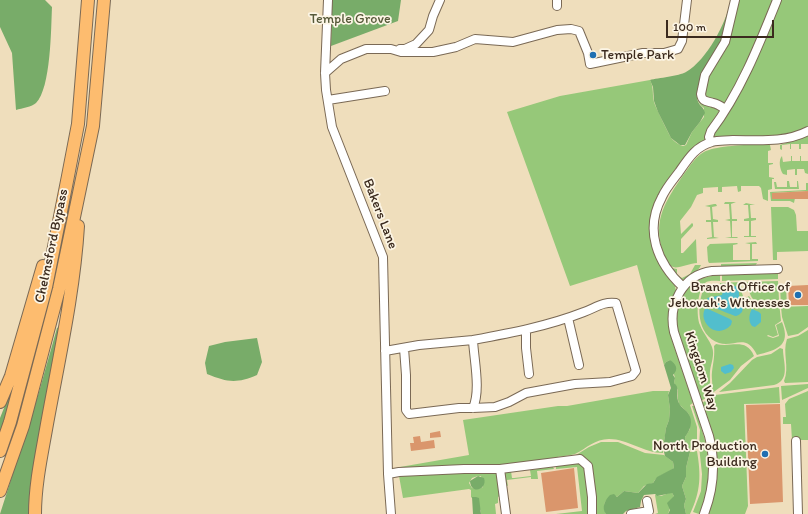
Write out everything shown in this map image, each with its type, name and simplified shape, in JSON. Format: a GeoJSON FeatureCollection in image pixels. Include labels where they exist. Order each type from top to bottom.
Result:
{"type":"FeatureCollection","features":[{"type":"Feature","properties":{"kind":"highway","name":"Chelmsford Bypass"},"geometry":{"type":"LineString","coordinates":[[0,451],[10,422],[46,287],[68,176],[78,124],[88,0]]}},
{"type":"Feature","properties":{"kind":"highway","name":"Chelmsford Bypass"},"geometry":{"type":"LineString","coordinates":[[0,492],[23,426],[59,289],[93,126],[104,0]]}},
{"type":"Feature","properties":{"kind":"highway"},"geometry":{"type":"LineString","coordinates":[[0,402],[11,376],[68,176]]}},
{"type":"Feature","properties":{"kind":"highway"},"geometry":{"type":"LineString","coordinates":[[35,514],[38,478],[75,262],[82,179]]}},
{"type":"Feature","properties":{"kind":"street","name":"Bakers Lane"},"geometry":{"type":"LineString","coordinates":[[328,0],[325,73],[332,127],[383,257],[388,474],[391,514]]}},
{"type":"Feature","properties":{"kind":"street"},"geometry":{"type":"LineString","coordinates":[[325,73],[341,59],[366,49],[405,49],[416,44],[429,30],[440,0]]}},
{"type":"Feature","properties":{"kind":"street"},"geometry":{"type":"LineString","coordinates":[[391,49],[401,52],[432,52],[456,47],[475,39],[513,42],[557,30],[570,29],[579,31],[588,52],[590,64],[643,53],[664,53],[678,49],[682,41],[687,0]]}},
{"type":"Feature","properties":{"kind":"street"},"geometry":{"type":"LineString","coordinates":[[725,109],[713,102],[705,101],[701,97],[701,94],[705,74],[725,42],[735,0]]}},
{"type":"Feature","properties":{"kind":"street"},"geometry":{"type":"LineString","coordinates":[[711,142],[709,137],[711,131],[725,109],[751,60],[777,0]]}},
{"type":"Feature","properties":{"kind":"street"},"geometry":{"type":"LineString","coordinates":[[328,100],[385,91]]}},
{"type":"Feature","properties":{"kind":"street"},"geometry":{"type":"LineString","coordinates":[[683,287],[669,272],[660,258],[654,234],[655,215],[662,196],[690,157],[696,150],[711,142],[784,139],[808,132]]}},
{"type":"Feature","properties":{"kind":"street","name":"Kingdom Way"},"geometry":{"type":"LineString","coordinates":[[704,514],[712,486],[713,458],[708,436],[685,369],[673,326],[674,306],[683,287],[695,276],[705,272],[778,269]]}},
{"type":"Feature","properties":{"kind":"street"},"geometry":{"type":"LineString","coordinates":[[385,351],[404,348],[473,340],[526,330],[568,318],[608,302],[616,303],[636,371],[632,376],[610,382],[574,384],[526,393],[509,402],[495,407],[459,408],[409,414],[406,410],[404,348]]}},
{"type":"Feature","properties":{"kind":"street"},"geometry":{"type":"LineString","coordinates":[[568,318],[579,365]]}},
{"type":"Feature","properties":{"kind":"street"},"geometry":{"type":"LineString","coordinates":[[526,330],[526,348],[529,374]]}},
{"type":"Feature","properties":{"kind":"street"},"geometry":{"type":"LineString","coordinates":[[473,340],[476,390],[476,401],[473,408]]}},
{"type":"Feature","properties":{"kind":"street"},"geometry":{"type":"LineString","coordinates":[[796,441],[798,514]]}},
{"type":"Feature","properties":{"kind":"street"},"geometry":{"type":"LineString","coordinates":[[388,474],[399,472],[500,469],[578,459],[587,464],[589,470],[592,514]]}},
{"type":"Feature","properties":{"kind":"street"},"geometry":{"type":"LineString","coordinates":[[500,469],[506,514]]}},
{"type":"Feature","properties":{"kind":"street"},"geometry":{"type":"LineString","coordinates":[[631,514],[649,511],[647,501]]}},
{"type":"Feature","properties":{"kind":"green space"},"geometry":{"type":"Polygon","coordinates":[[[0,0],[45,0],[52,7],[49,57],[45,85],[36,103],[16,110],[12,53],[0,27],[0,0]]]}},
{"type":"Feature","properties":{"kind":"green space","name":"Temple Grove"},"geometry":{"type":"Polygon","coordinates":[[[332,0],[401,0],[398,21],[331,46],[332,0]]]}},
{"type":"Feature","properties":{"kind":"green space"},"geometry":{"type":"Polygon","coordinates":[[[731,0],[734,0],[726,34],[700,82],[698,90],[697,99],[705,113],[685,145],[680,145],[671,138],[658,112],[654,101],[653,87],[650,80],[674,76],[686,72],[694,66],[708,50],[720,30],[731,0]]]}},
{"type":"Feature","properties":{"kind":"green space"},"geometry":{"type":"Polygon","coordinates":[[[736,0],[775,0],[725,107],[706,100],[702,93],[736,0]]]}},
{"type":"Feature","properties":{"kind":"green space"},"geometry":{"type":"Polygon","coordinates":[[[779,0],[808,0],[808,129],[785,136],[712,139],[711,135],[779,0]]]}},
{"type":"Feature","properties":{"kind":"green space"},"geometry":{"type":"Polygon","coordinates":[[[650,80],[654,102],[663,121],[672,139],[682,146],[686,145],[692,132],[704,117],[704,108],[699,102],[697,96],[700,82],[700,93],[723,109],[708,140],[658,199],[656,257],[675,286],[676,291],[669,313],[669,325],[673,343],[693,403],[690,405],[697,427],[697,449],[690,450],[686,445],[685,437],[690,429],[690,417],[679,404],[678,390],[674,383],[675,378],[670,360],[664,365],[637,265],[570,286],[507,112],[560,96],[650,80]]]}},
{"type":"Feature","properties":{"kind":"green space"},"geometry":{"type":"Polygon","coordinates":[[[808,136],[808,144],[801,144],[801,149],[799,149],[799,144],[791,144],[790,149],[790,144],[782,145],[782,150],[780,149],[780,145],[808,136]]]}},
{"type":"Feature","properties":{"kind":"green space"},"geometry":{"type":"Polygon","coordinates":[[[770,145],[771,150],[768,151],[768,163],[773,164],[769,165],[769,177],[774,179],[772,179],[772,189],[768,190],[768,201],[763,199],[761,188],[759,186],[741,186],[741,191],[738,192],[737,186],[722,187],[722,192],[718,192],[718,187],[703,188],[703,193],[697,195],[691,207],[680,221],[681,234],[692,223],[693,224],[693,226],[681,239],[681,253],[683,253],[696,239],[697,263],[678,267],[671,266],[665,257],[660,241],[660,220],[672,193],[693,162],[704,152],[726,146],[770,145]]]}},
{"type":"Feature","properties":{"kind":"green space"},"geometry":{"type":"Polygon","coordinates":[[[782,156],[783,162],[791,161],[791,156],[792,161],[800,161],[801,156],[801,161],[808,161],[808,174],[805,173],[804,169],[797,169],[797,175],[795,175],[795,169],[787,170],[787,175],[783,174],[780,165],[782,156]]]}},
{"type":"Feature","properties":{"kind":"green space"},"geometry":{"type":"Polygon","coordinates":[[[787,181],[789,181],[790,187],[797,187],[798,181],[799,189],[775,189],[774,182],[776,182],[777,187],[787,187],[787,181]]]}},
{"type":"Feature","properties":{"kind":"green space"},"geometry":{"type":"Polygon","coordinates":[[[806,183],[808,183],[808,191],[772,193],[772,199],[795,198],[794,203],[790,201],[771,201],[770,192],[806,190],[806,183]]]}},
{"type":"Feature","properties":{"kind":"green space"},"geometry":{"type":"Polygon","coordinates":[[[725,202],[736,202],[731,204],[732,219],[737,219],[737,221],[732,221],[732,237],[738,237],[737,238],[725,238],[731,237],[730,221],[725,220],[730,219],[729,204],[724,204],[725,202]]]}},
{"type":"Feature","properties":{"kind":"green space"},"geometry":{"type":"Polygon","coordinates":[[[746,203],[755,205],[750,205],[751,218],[756,218],[756,220],[751,221],[751,236],[756,237],[744,237],[749,236],[749,221],[744,221],[744,219],[749,218],[748,205],[743,205],[746,203]]]}},
{"type":"Feature","properties":{"kind":"green space"},"geometry":{"type":"Polygon","coordinates":[[[714,204],[717,206],[712,207],[713,219],[718,220],[718,222],[713,222],[714,237],[719,238],[707,239],[712,237],[711,222],[706,222],[706,220],[711,220],[710,207],[705,206],[714,204]]]}},
{"type":"Feature","properties":{"kind":"green space"},"geometry":{"type":"Polygon","coordinates":[[[771,207],[788,207],[794,210],[796,215],[797,231],[808,231],[808,251],[777,252],[777,260],[773,260],[771,207]]]}},
{"type":"Feature","properties":{"kind":"green space"},"geometry":{"type":"Polygon","coordinates":[[[756,242],[757,244],[752,244],[752,259],[758,259],[758,261],[709,263],[708,261],[707,247],[710,244],[737,243],[738,244],[733,245],[733,260],[750,260],[750,244],[745,243],[756,242]]]}},
{"type":"Feature","properties":{"kind":"green space"},"geometry":{"type":"Polygon","coordinates":[[[757,263],[755,266],[721,267],[721,264],[757,263]]]}},
{"type":"Feature","properties":{"kind":"green space"},"geometry":{"type":"Polygon","coordinates":[[[695,265],[701,265],[692,275],[683,280],[680,280],[671,268],[677,269],[677,275],[682,278],[690,274],[695,265]]]}},
{"type":"Feature","properties":{"kind":"green space"},"geometry":{"type":"Polygon","coordinates":[[[778,273],[778,279],[722,281],[722,275],[778,273]]]}},
{"type":"Feature","properties":{"kind":"green space"},"geometry":{"type":"Polygon","coordinates":[[[720,275],[720,281],[710,281],[705,283],[699,297],[699,321],[701,328],[713,350],[709,392],[708,395],[701,401],[677,329],[676,318],[681,299],[685,291],[700,280],[709,276],[720,275]]]}},
{"type":"Feature","properties":{"kind":"green space"},"geometry":{"type":"Polygon","coordinates":[[[778,281],[779,300],[765,303],[757,302],[751,296],[749,291],[744,291],[743,282],[778,281]]]}},
{"type":"Feature","properties":{"kind":"green space"},"geometry":{"type":"Polygon","coordinates":[[[741,282],[744,299],[749,296],[758,305],[770,305],[779,302],[781,321],[775,325],[778,335],[773,337],[767,336],[773,338],[779,336],[776,325],[782,322],[785,330],[785,337],[780,346],[775,349],[757,355],[749,344],[744,342],[724,344],[711,339],[702,326],[699,310],[702,293],[705,286],[710,284],[710,293],[720,293],[720,283],[741,282]]]}},
{"type":"Feature","properties":{"kind":"green space"},"geometry":{"type":"Polygon","coordinates":[[[780,286],[786,286],[787,306],[781,306],[780,286]]]}},
{"type":"Feature","properties":{"kind":"green space"},"geometry":{"type":"Polygon","coordinates":[[[808,306],[808,327],[798,334],[788,336],[782,317],[781,307],[808,306]]]}},
{"type":"Feature","properties":{"kind":"green space"},"geometry":{"type":"Polygon","coordinates":[[[60,326],[30,514],[0,514],[39,392],[57,328],[60,326]]]}},
{"type":"Feature","properties":{"kind":"green space"},"geometry":{"type":"Polygon","coordinates":[[[808,330],[808,382],[785,383],[785,350],[787,339],[798,336],[808,330]]]}},
{"type":"Feature","properties":{"kind":"green space"},"geometry":{"type":"Polygon","coordinates":[[[257,338],[262,362],[257,375],[243,380],[232,381],[220,379],[207,374],[205,363],[209,346],[225,342],[257,338]]]}},
{"type":"Feature","properties":{"kind":"green space"},"geometry":{"type":"Polygon","coordinates":[[[716,344],[742,345],[751,350],[754,356],[741,366],[730,380],[711,394],[714,346],[716,344]]]}},
{"type":"Feature","properties":{"kind":"green space"},"geometry":{"type":"Polygon","coordinates":[[[780,348],[783,349],[785,370],[783,379],[779,383],[774,385],[719,392],[752,360],[757,357],[771,354],[780,348]]]}},
{"type":"Feature","properties":{"kind":"green space"},"geometry":{"type":"Polygon","coordinates":[[[670,360],[676,367],[676,371],[673,375],[675,378],[674,383],[677,387],[678,401],[691,419],[690,429],[685,437],[686,445],[690,452],[686,468],[686,477],[682,486],[686,499],[684,505],[686,514],[668,514],[670,510],[667,503],[674,496],[672,493],[657,496],[655,494],[644,495],[640,507],[626,511],[623,514],[606,514],[604,504],[610,495],[614,494],[617,497],[624,491],[638,493],[647,484],[653,483],[657,477],[674,468],[673,462],[665,456],[663,448],[666,428],[669,420],[670,409],[668,395],[671,388],[664,365],[670,360]]]}},
{"type":"Feature","properties":{"kind":"green space"},"geometry":{"type":"Polygon","coordinates":[[[18,373],[0,437],[0,418],[18,373]]]}},
{"type":"Feature","properties":{"kind":"green space"},"geometry":{"type":"Polygon","coordinates":[[[808,384],[808,388],[782,400],[781,386],[808,384]]]}},
{"type":"Feature","properties":{"kind":"green space"},"geometry":{"type":"Polygon","coordinates":[[[779,387],[780,403],[744,404],[748,506],[745,514],[708,514],[716,484],[717,471],[714,445],[702,403],[715,395],[779,387]]]}},
{"type":"Feature","properties":{"kind":"green space"},"geometry":{"type":"Polygon","coordinates":[[[653,391],[669,391],[669,420],[663,444],[663,453],[649,451],[623,441],[604,439],[595,442],[575,454],[556,457],[553,459],[501,466],[399,469],[400,467],[469,455],[463,420],[558,406],[567,406],[653,391]]]}},
{"type":"Feature","properties":{"kind":"green space"},"geometry":{"type":"Polygon","coordinates":[[[808,391],[808,440],[792,440],[791,424],[783,424],[783,417],[786,417],[785,404],[789,399],[808,391]]]}},
{"type":"Feature","properties":{"kind":"green space"},"geometry":{"type":"Polygon","coordinates":[[[692,406],[694,406],[703,434],[709,472],[705,499],[699,514],[693,512],[701,491],[702,474],[699,446],[700,430],[692,406]]]}},
{"type":"Feature","properties":{"kind":"green space"},"geometry":{"type":"Polygon","coordinates":[[[601,442],[618,442],[645,453],[664,455],[673,462],[674,468],[657,478],[653,483],[644,486],[638,493],[624,491],[617,497],[616,496],[605,502],[604,508],[606,514],[596,514],[594,478],[591,465],[586,458],[576,455],[601,442]]]}},
{"type":"Feature","properties":{"kind":"green space"},"geometry":{"type":"Polygon","coordinates":[[[697,451],[699,468],[698,490],[694,506],[690,514],[686,514],[684,505],[686,499],[682,486],[686,477],[686,468],[690,452],[697,451]]]}},
{"type":"Feature","properties":{"kind":"green space"},"geometry":{"type":"Polygon","coordinates":[[[578,463],[585,467],[588,493],[588,514],[556,514],[582,511],[577,467],[556,469],[556,465],[578,463]]]}},
{"type":"Feature","properties":{"kind":"green space"},"geometry":{"type":"Polygon","coordinates":[[[553,467],[554,469],[537,471],[538,479],[531,479],[531,477],[507,480],[508,486],[506,485],[504,474],[506,472],[511,471],[512,478],[514,478],[531,476],[530,470],[553,467]]]}},
{"type":"Feature","properties":{"kind":"green space"},"geometry":{"type":"Polygon","coordinates":[[[494,472],[497,475],[500,496],[498,497],[498,503],[495,504],[496,514],[481,514],[481,511],[472,497],[471,498],[471,490],[469,489],[403,498],[399,476],[494,472]],[[481,476],[472,478],[469,483],[472,488],[479,489],[483,487],[481,476]]]}},
{"type":"Feature","properties":{"kind":"green space"},"geometry":{"type":"Polygon","coordinates":[[[478,476],[484,478],[485,482],[482,488],[476,490],[471,486],[470,481],[478,476]]]}},
{"type":"Feature","properties":{"kind":"green space"},"geometry":{"type":"Polygon","coordinates":[[[672,493],[674,496],[668,514],[655,514],[658,513],[655,495],[661,496],[672,493]]]}},
{"type":"Feature","properties":{"kind":"green space"},"geometry":{"type":"Polygon","coordinates":[[[472,497],[479,498],[481,514],[473,514],[472,497]]]}},
{"type":"Feature","properties":{"kind":"water"},"geometry":{"type":"Polygon","coordinates":[[[735,286],[738,288],[740,298],[744,305],[742,312],[736,316],[711,307],[707,298],[722,295],[724,287],[735,286]]]}},
{"type":"Feature","properties":{"kind":"water"},"geometry":{"type":"Polygon","coordinates":[[[705,309],[730,319],[732,321],[731,325],[720,331],[710,328],[704,319],[703,314],[705,309]]]}},
{"type":"Feature","properties":{"kind":"water"},"geometry":{"type":"Polygon","coordinates":[[[752,309],[761,314],[761,322],[755,327],[752,326],[749,320],[752,309]]]}},
{"type":"Feature","properties":{"kind":"water"},"geometry":{"type":"Polygon","coordinates":[[[730,364],[733,365],[734,368],[731,372],[725,374],[721,371],[721,367],[730,364]]]}},
{"type":"Feature","properties":{"kind":"building"},"geometry":{"type":"Polygon","coordinates":[[[808,191],[808,199],[772,199],[772,193],[808,191]]]}},
{"type":"Feature","properties":{"kind":"building","name":"Branch Office of Jehovah's Witnesses"},"geometry":{"type":"Polygon","coordinates":[[[808,285],[808,305],[789,305],[788,286],[808,285]]]}},
{"type":"Feature","properties":{"kind":"building","name":"North Production Building"},"geometry":{"type":"Polygon","coordinates":[[[780,404],[783,502],[750,504],[746,405],[780,404]]]}},
{"type":"Feature","properties":{"kind":"building"},"geometry":{"type":"Polygon","coordinates":[[[440,431],[441,437],[430,438],[430,433],[440,431]]]}},
{"type":"Feature","properties":{"kind":"building"},"geometry":{"type":"Polygon","coordinates":[[[420,436],[421,442],[434,440],[435,448],[411,451],[410,443],[414,443],[413,437],[420,436]]]}},
{"type":"Feature","properties":{"kind":"building"},"geometry":{"type":"Polygon","coordinates":[[[574,468],[578,508],[546,512],[541,473],[574,468]]]}},
{"type":"Feature","properties":{"kind":"place","name":"Temple Park"},"geometry":{"type":"Point","coordinates":[593,55]}},
{"type":"Feature","properties":{"kind":"place","name":"Branch Office of Jehovah's Witnesses"},"geometry":{"type":"Point","coordinates":[798,295]}},
{"type":"Feature","properties":{"kind":"place","name":"North Production Building"},"geometry":{"type":"Point","coordinates":[765,454]}}]}
